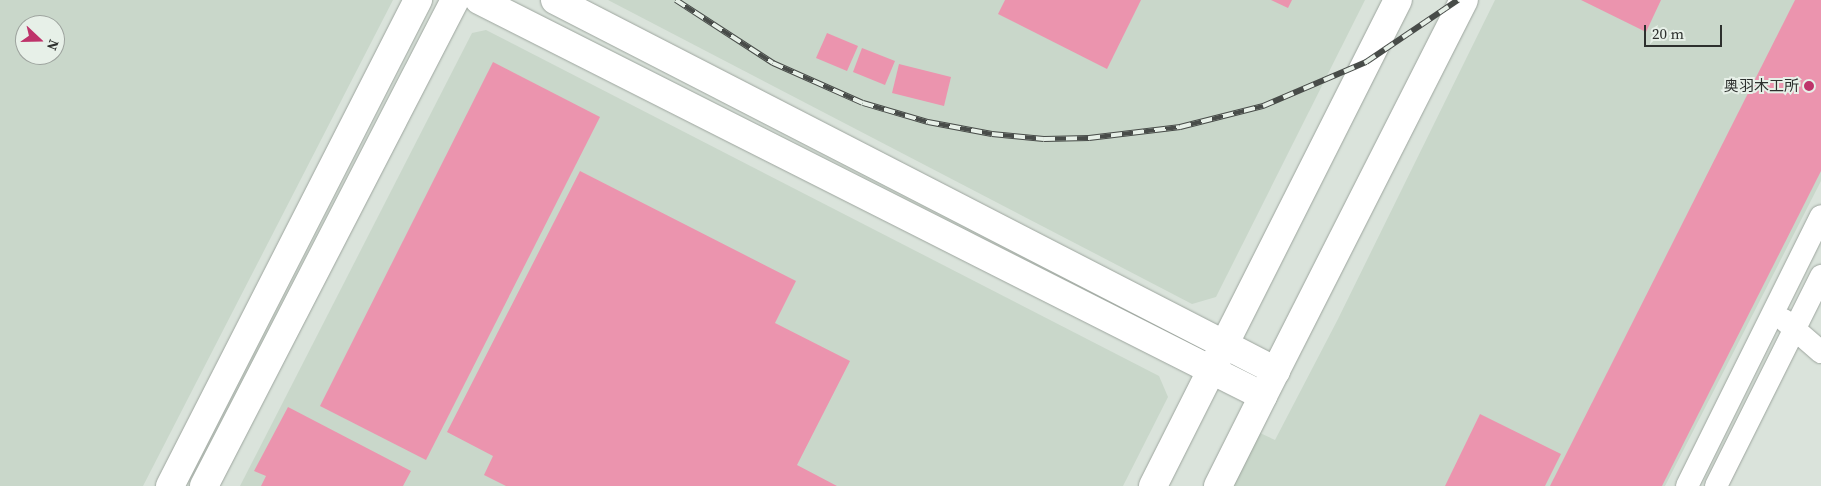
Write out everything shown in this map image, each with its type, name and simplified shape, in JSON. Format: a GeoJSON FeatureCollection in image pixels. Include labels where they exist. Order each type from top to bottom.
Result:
{"type":"FeatureCollection","features":[{"type":"Feature","properties":{"kind":"street"},"geometry":{"type":"LineString","coordinates":[[170,486],[418,0]]}},
{"type":"Feature","properties":{"kind":"street"},"geometry":{"type":"LineString","coordinates":[[204,486],[455,0]]}},
{"type":"Feature","properties":{"kind":"street"},"geometry":{"type":"LineString","coordinates":[[479,0],[1263,396]]}},
{"type":"Feature","properties":{"kind":"street"},"geometry":{"type":"LineString","coordinates":[[555,0],[1276,371]]}},
{"type":"Feature","properties":{"kind":"street"},"geometry":{"type":"LineString","coordinates":[[1153,486],[1226,345],[1398,0]]}},
{"type":"Feature","properties":{"kind":"street"},"geometry":{"type":"LineString","coordinates":[[1218,486],[1464,0]]}},
{"type":"Feature","properties":{"kind":"street"},"geometry":{"type":"LineString","coordinates":[[1688,486],[1821,216]]}},
{"type":"Feature","properties":{"kind":"street"},"geometry":{"type":"LineString","coordinates":[[1716,486],[1821,276]]}},
{"type":"Feature","properties":{"kind":"street"},"geometry":{"type":"LineString","coordinates":[[1774,311],[1821,352]]}},
{"type":"Feature","properties":{"kind":"shaded area"},"geometry":{"type":"Polygon","coordinates":[[[0,0],[393,0],[143,486],[0,486],[0,0]]]}},
{"type":"Feature","properties":{"kind":"shaded area"},"geometry":{"type":"Polygon","coordinates":[[[608,0],[1365,0],[1216,297],[1192,304],[608,0]]]}},
{"type":"Feature","properties":{"kind":"shaded area"},"geometry":{"type":"Polygon","coordinates":[[[1495,0],[1821,0],[1821,181],[1665,486],[1233,486],[1260,433],[1275,440],[1338,319],[1495,0]]]}},
{"type":"Feature","properties":{"kind":"shaded area"},"geometry":{"type":"Polygon","coordinates":[[[486,30],[1159,376],[1168,397],[1123,486],[240,486],[472,33],[486,30]]]}},
{"type":"Feature","properties":{"kind":"building"},"geometry":{"type":"Polygon","coordinates":[[[1005,0],[1141,0],[1107,69],[998,14],[1005,0]]]}},
{"type":"Feature","properties":{"kind":"building"},"geometry":{"type":"Polygon","coordinates":[[[1271,0],[1292,0],[1288,8],[1271,0]]]}},
{"type":"Feature","properties":{"kind":"building"},"geometry":{"type":"Polygon","coordinates":[[[1581,0],[1661,0],[1646,32],[1581,0]]]}},
{"type":"Feature","properties":{"kind":"building"},"geometry":{"type":"Polygon","coordinates":[[[1795,0],[1821,0],[1821,171],[1662,486],[1550,486],[1795,0]]]}},
{"type":"Feature","properties":{"kind":"building"},"geometry":{"type":"Polygon","coordinates":[[[827,33],[858,46],[847,71],[816,58],[827,33]]]}},
{"type":"Feature","properties":{"kind":"building"},"geometry":{"type":"Polygon","coordinates":[[[862,48],[895,61],[885,85],[853,72],[862,48]]]}},
{"type":"Feature","properties":{"kind":"building"},"geometry":{"type":"Polygon","coordinates":[[[493,62],[600,117],[426,460],[320,406],[493,62]]]}},
{"type":"Feature","properties":{"kind":"building"},"geometry":{"type":"Polygon","coordinates":[[[899,64],[951,77],[944,106],[892,93],[899,64]]]}},
{"type":"Feature","properties":{"kind":"building"},"geometry":{"type":"Polygon","coordinates":[[[580,171],[796,281],[775,323],[850,361],[797,465],[837,486],[506,486],[484,475],[493,456],[447,432],[580,171]]]}},
{"type":"Feature","properties":{"kind":"building"},"geometry":{"type":"Polygon","coordinates":[[[288,407],[411,471],[403,486],[261,486],[266,476],[254,471],[288,407]]]}},
{"type":"Feature","properties":{"kind":"building"},"geometry":{"type":"Polygon","coordinates":[[[1480,414],[1561,454],[1545,486],[1445,486],[1480,414]]]}},
{"type":"Feature","properties":{"kind":"railway"},"geometry":{"type":"LineString","coordinates":[[676,0],[773,63],[863,103],[928,122],[992,134],[1044,139],[1089,138],[1180,127],[1263,106],[1366,62],[1458,0]]}},
{"type":"Feature","properties":{"kind":"place","name":"奥羽木工所"},"geometry":{"type":"Point","coordinates":[1809,86]}}]}
